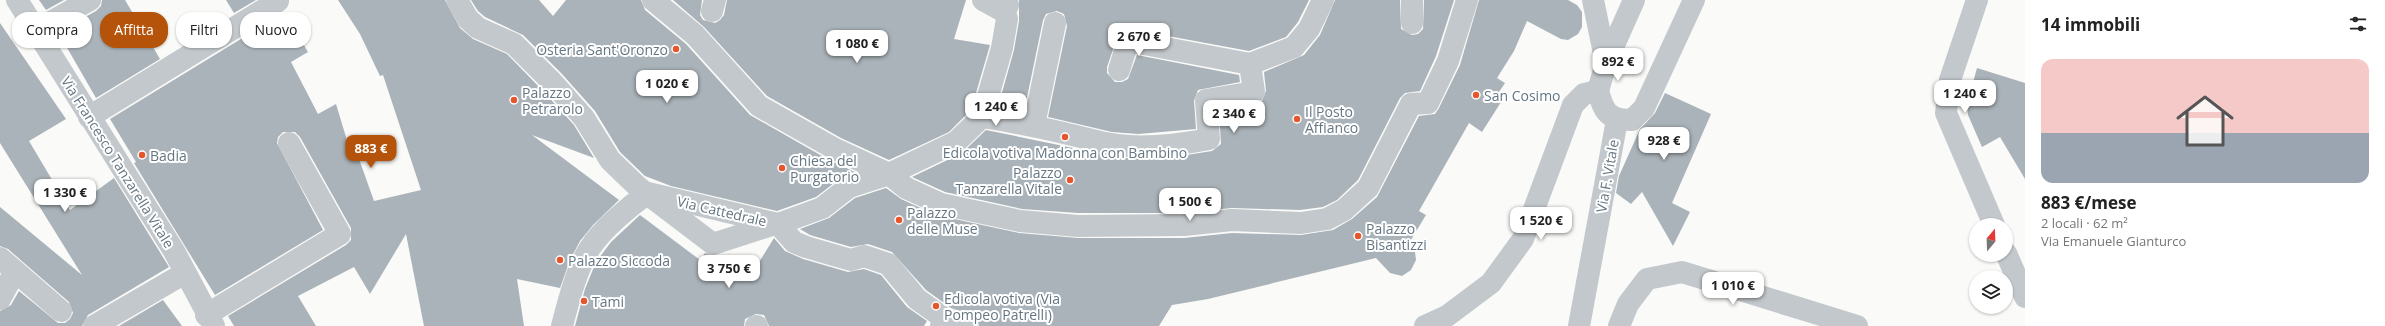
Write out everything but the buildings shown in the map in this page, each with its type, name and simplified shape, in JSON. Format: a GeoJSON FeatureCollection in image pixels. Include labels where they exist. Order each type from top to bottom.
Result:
{"type":"FeatureCollection","features":[{"type":"Feature","properties":{"kind":"street","name":"Via Francesco Tanzarella Vitale"},"geometry":{"type":"LineString","coordinates":[[17,0],[25,12]]}},
{"type":"Feature","properties":{"kind":"street"},"geometry":{"type":"LineString","coordinates":[[68,12],[90,0]]}},
{"type":"Feature","properties":{"kind":"street"},"geometry":{"type":"LineString","coordinates":[[456,0],[468,19],[478,28],[514,44],[526,54],[584,118],[610,160],[648,193],[713,244],[776,224],[794,242],[806,248],[851,260],[864,256],[888,264],[917,299],[943,322],[967,326]]}},
{"type":"Feature","properties":{"kind":"street"},"geometry":{"type":"LineString","coordinates":[[653,0],[695,35],[759,106],[836,149],[888,174],[906,188],[941,204],[1020,221],[1078,226],[1184,225],[1232,220],[1301,223],[1327,219],[1344,210],[1368,188],[1411,104],[1428,103],[1448,61],[1467,0]]}},
{"type":"Feature","properties":{"kind":"street","name":"Via Cattedrale"},"geometry":{"type":"LineString","coordinates":[[648,193],[776,224],[822,208],[849,187],[888,174],[956,142],[982,117],[1002,48],[1007,19],[1007,8],[983,0]]}},
{"type":"Feature","properties":{"kind":"street"},"geometry":{"type":"LineString","coordinates":[[1120,70],[1128,41],[1250,64],[1294,47],[1309,29],[1323,0]]}},
{"type":"Feature","properties":{"kind":"street"},"geometry":{"type":"LineString","coordinates":[[1412,0],[1412,23]]}},
{"type":"Feature","properties":{"kind":"street"},"geometry":{"type":"LineString","coordinates":[[1593,0],[1606,63]]}},
{"type":"Feature","properties":{"kind":"street"},"geometry":{"type":"LineString","coordinates":[[1634,0],[1606,63],[1598,91],[1604,110],[1617,120],[1632,120],[1644,108],[1694,0]]}},
{"type":"Feature","properties":{"kind":"street"},"geometry":{"type":"LineString","coordinates":[[1977,0],[1950,80],[1946,113],[1991,218]]}},
{"type":"Feature","properties":{"kind":"street"},"geometry":{"type":"LineString","coordinates":[[89,118],[278,1]]}},
{"type":"Feature","properties":{"kind":"street"},"geometry":{"type":"LineString","coordinates":[[1034,125],[1055,23]]}},
{"type":"Feature","properties":{"kind":"street","name":"Via Francesco Tanzarella Vitale"},"geometry":{"type":"LineString","coordinates":[[47,48],[89,118],[174,251],[210,320]]}},
{"type":"Feature","properties":{"kind":"street"},"geometry":{"type":"LineString","coordinates":[[982,117],[1034,125],[1096,141],[1137,146],[1176,145],[1208,139],[1206,100],[1254,92],[1250,64]]}},
{"type":"Feature","properties":{"kind":"street"},"geometry":{"type":"LineString","coordinates":[[1425,326],[1447,316],[1491,283],[1523,239],[1574,105],[1584,94],[1598,91]]}},
{"type":"Feature","properties":{"kind":"street","name":"Via F. Vitale"},"geometry":{"type":"LineString","coordinates":[[1579,326],[1617,120]]}},
{"type":"Feature","properties":{"kind":"street"},"geometry":{"type":"LineString","coordinates":[[210,320],[340,234],[289,144]]}},
{"type":"Feature","properties":{"kind":"street"},"geometry":{"type":"LineString","coordinates":[[562,326],[572,290],[590,248],[629,207],[648,193]]}},
{"type":"Feature","properties":{"kind":"street"},"geometry":{"type":"LineString","coordinates":[[2010,262],[2025,297]]}},
{"type":"Feature","properties":{"kind":"street"},"geometry":{"type":"LineString","coordinates":[[0,299],[8,264],[61,311]]}},
{"type":"Feature","properties":{"kind":"street"},"geometry":{"type":"LineString","coordinates":[[1619,326],[1628,304],[1647,279],[1682,272],[1857,326]]}},
{"type":"Feature","properties":{"kind":"street"},"geometry":{"type":"LineString","coordinates":[[94,326],[185,273]]}},
{"type":"Feature","properties":{"kind":"place","name":"Osteria Sant'Oronzo"},"geometry":{"type":"Point","coordinates":[676,49]}},
{"type":"Feature","properties":{"kind":"place","name":"San Cosimo"},"geometry":{"type":"Point","coordinates":[1476,95]}},
{"type":"Feature","properties":{"kind":"place","name":"Palazzo Petrarolo"},"geometry":{"type":"Point","coordinates":[514,100]}},
{"type":"Feature","properties":{"kind":"place","name":"Il Posto Affianco"},"geometry":{"type":"Point","coordinates":[1297,119]}},
{"type":"Feature","properties":{"kind":"place","name":"Edicola votiva Madonna con Bambino"},"geometry":{"type":"Point","coordinates":[1065,137]}},
{"type":"Feature","properties":{"kind":"place","name":"Badia"},"geometry":{"type":"Point","coordinates":[142,155]}},
{"type":"Feature","properties":{"kind":"place","name":"Chiesa del Purgatorio"},"geometry":{"type":"Point","coordinates":[782,168]}},
{"type":"Feature","properties":{"kind":"place","name":"Palazzo Tanzarella Vitale"},"geometry":{"type":"Point","coordinates":[1070,180]}},
{"type":"Feature","properties":{"kind":"place","name":"Palazzo delle Muse"},"geometry":{"type":"Point","coordinates":[899,220]}},
{"type":"Feature","properties":{"kind":"place","name":"Palazzo Bisantizzi"},"geometry":{"type":"Point","coordinates":[1358,236]}},
{"type":"Feature","properties":{"kind":"place","name":"Palazzo Siccoda"},"geometry":{"type":"Point","coordinates":[560,260]}},
{"type":"Feature","properties":{"kind":"place","name":"Tami"},"geometry":{"type":"Point","coordinates":[584,301]}},
{"type":"Feature","properties":{"kind":"place","name":"Edicola votiva (Via Pompeo Patrelli)"},"geometry":{"type":"Point","coordinates":[936,306]}}]}
